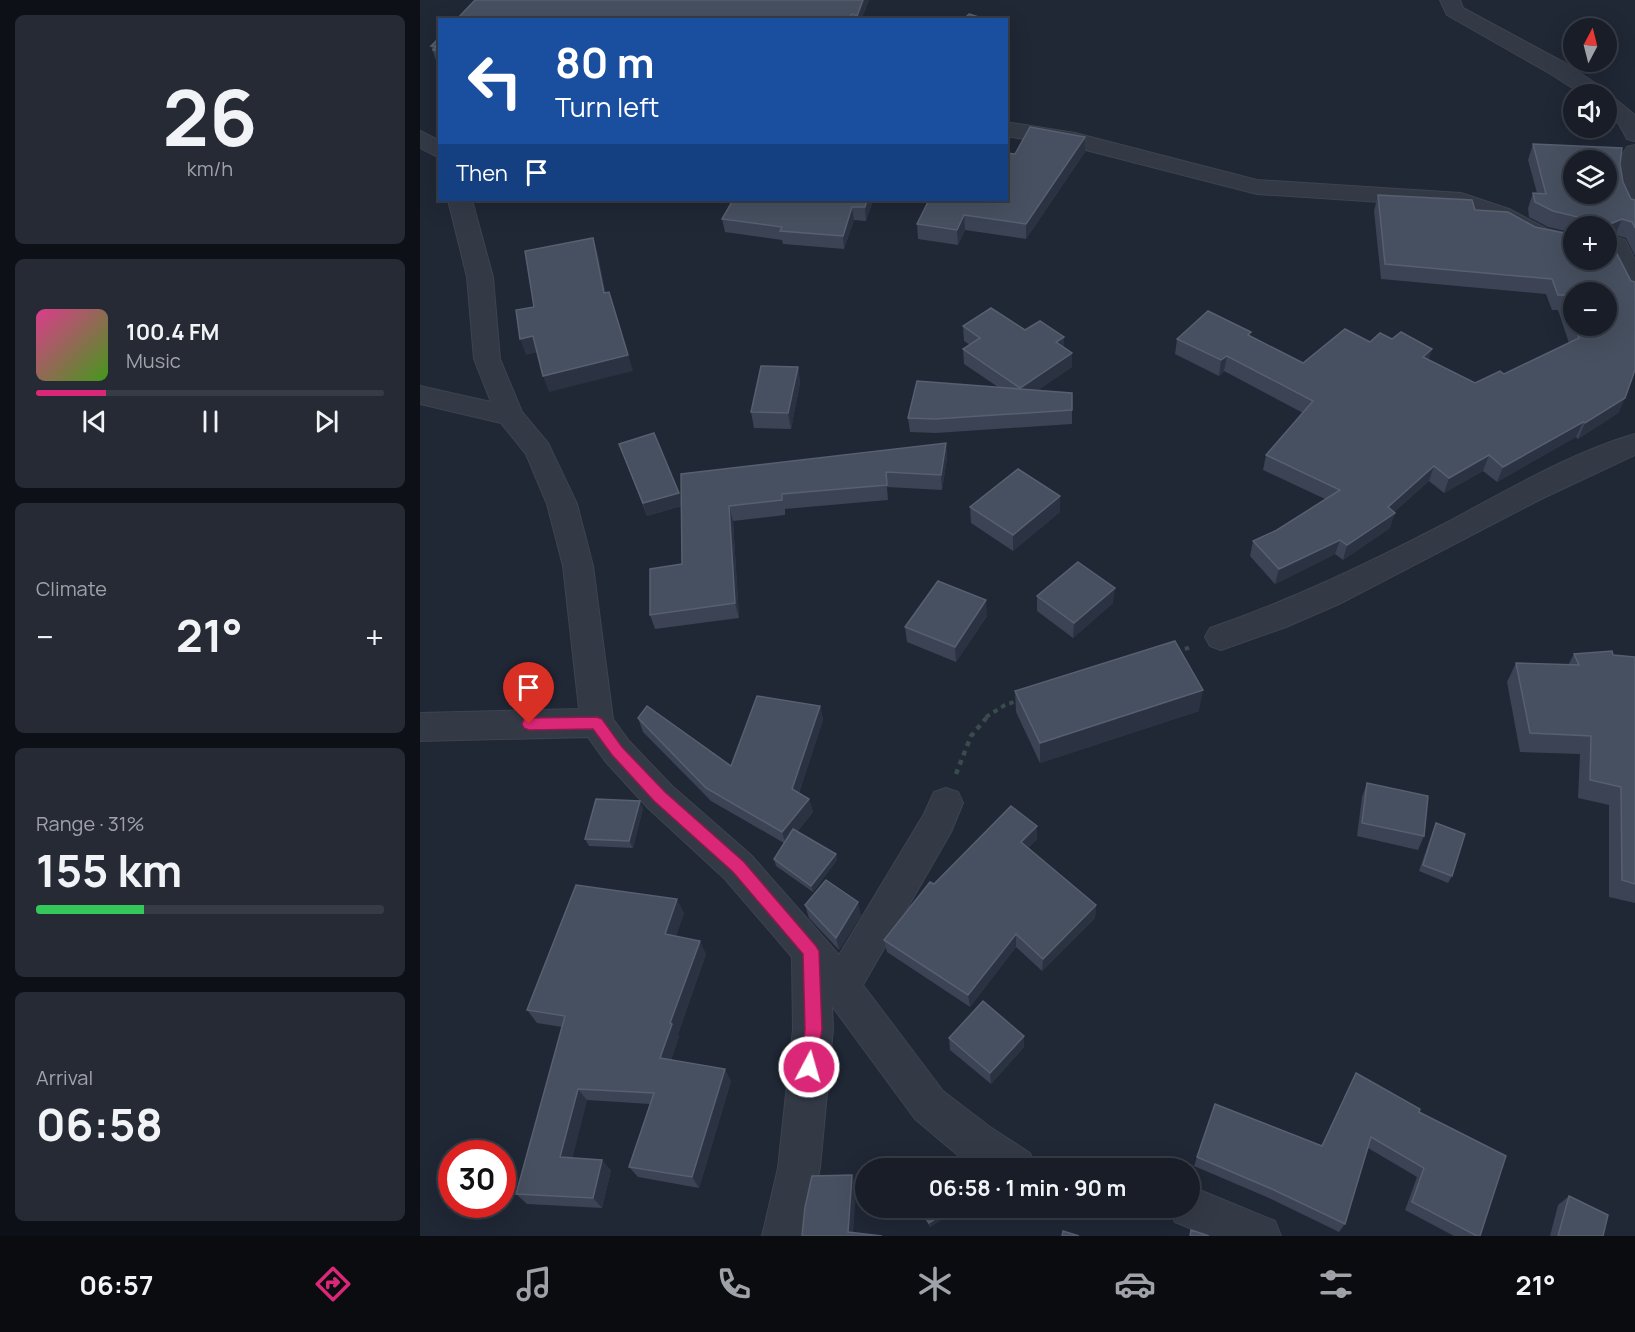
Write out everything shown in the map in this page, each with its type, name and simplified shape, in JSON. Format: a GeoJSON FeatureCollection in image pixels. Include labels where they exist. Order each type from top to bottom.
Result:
{"type":"FeatureCollection","features":[{"type":"Feature","properties":{"kind":"street"},"geometry":{"type":"LineString","coordinates":[[1450,0],[1454,11],[1557,68],[1581,84]]}},
{"type":"Feature","properties":{"kind":"street"},"geometry":{"type":"LineString","coordinates":[[1617,112],[1629,121],[1635,134]]}},
{"type":"Feature","properties":{"kind":"street"},"geometry":{"type":"LineString","coordinates":[[1008,129],[1075,140],[1257,187],[1461,201],[1501,213],[1539,235],[1563,240]]}},
{"type":"Feature","properties":{"kind":"street"},"geometry":{"type":"LineString","coordinates":[[420,138],[438,150]]}},
{"type":"Feature","properties":{"kind":"street"},"geometry":{"type":"LineString","coordinates":[[1635,152],[1629,160],[1627,183],[1635,208]]}},
{"type":"Feature","properties":{"kind":"street"},"geometry":{"type":"LineString","coordinates":[[460,201],[480,277],[487,359],[510,416],[538,450],[562,504],[578,566],[597,723],[617,751],[652,789],[738,867],[841,987],[929,1105],[975,1142],[1000,1158]]}},
{"type":"Feature","properties":{"kind":"street"},"geometry":{"type":"LineString","coordinates":[[1619,244],[1635,289]]}},
{"type":"Feature","properties":{"kind":"street"},"geometry":{"type":"LineString","coordinates":[[420,395],[510,416]]}},
{"type":"Feature","properties":{"kind":"street"},"geometry":{"type":"LineString","coordinates":[[1221,637],[1246,630],[1357,584],[1539,486],[1635,444]]}},
{"type":"Feature","properties":{"kind":"street"},"geometry":{"type":"LineString","coordinates":[[420,727],[597,723]]}},
{"type":"Feature","properties":{"kind":"street"},"geometry":{"type":"LineString","coordinates":[[841,987],[939,821],[946,802]]}},
{"type":"Feature","properties":{"kind":"street"},"geometry":{"type":"LineString","coordinates":[[783,1236],[800,1168],[812,1040],[811,951]]}},
{"type":"Feature","properties":{"kind":"street"},"geometry":{"type":"LineString","coordinates":[[1200,1211],[1260,1236]]}},
{"type":"Feature","properties":{"kind":"path"},"geometry":{"type":"LineString","coordinates":[[1167,654],[1221,637]]}},
{"type":"Feature","properties":{"kind":"path"},"geometry":{"type":"LineString","coordinates":[[946,802],[969,736],[987,716],[1003,705],[1024,698]]}},
{"type":"Feature","properties":{"kind":"building"},"geometry":{"type":"Polygon","coordinates":[[[475,0],[863,0],[857,16],[852,14],[849,18],[458,18],[475,0]]]}},
{"type":"Feature","properties":{"kind":"building"},"geometry":{"type":"Polygon","coordinates":[[[969,14],[982,18],[965,18],[969,14]]]}},
{"type":"Feature","properties":{"kind":"building"},"geometry":{"type":"Polygon","coordinates":[[[438,39],[438,51],[433,50],[436,46],[431,46],[438,39]]]}},
{"type":"Feature","properties":{"kind":"building"},"geometry":{"type":"Polygon","coordinates":[[[1030,127],[1085,137],[1026,224],[964,215],[957,230],[917,224],[928,201],[1008,201],[1008,153],[1015,154],[1030,127]]]}},
{"type":"Feature","properties":{"kind":"building"},"geometry":{"type":"Polygon","coordinates":[[[1533,144],[1622,148],[1620,164],[1623,182],[1631,199],[1635,200],[1635,228],[1632,222],[1622,219],[1617,221],[1617,216],[1574,216],[1553,211],[1535,202],[1533,193],[1546,194],[1533,144]]]}},
{"type":"Feature","properties":{"kind":"building"},"geometry":{"type":"Polygon","coordinates":[[[1378,195],[1472,200],[1475,210],[1508,212],[1535,227],[1563,233],[1563,270],[1617,270],[1617,254],[1631,281],[1635,282],[1635,370],[1625,398],[1585,423],[1583,422],[1503,467],[1489,455],[1449,478],[1434,466],[1388,507],[1395,513],[1347,545],[1340,540],[1279,569],[1253,541],[1277,530],[1340,490],[1266,455],[1313,401],[1227,356],[1221,360],[1177,339],[1208,311],[1251,332],[1248,335],[1303,363],[1345,329],[1370,342],[1380,333],[1392,339],[1401,332],[1432,349],[1423,357],[1475,383],[1500,371],[1504,374],[1579,338],[1578,336],[1617,336],[1617,282],[1563,282],[1563,295],[1558,295],[1552,279],[1385,264],[1378,195]]]}},
{"type":"Feature","properties":{"kind":"building"},"geometry":{"type":"Polygon","coordinates":[[[732,201],[867,201],[865,207],[852,207],[843,236],[780,231],[782,227],[722,219],[732,201]]]}},
{"type":"Feature","properties":{"kind":"building"},"geometry":{"type":"Polygon","coordinates":[[[593,238],[604,293],[609,292],[628,355],[543,376],[533,336],[520,339],[516,310],[534,307],[525,251],[593,238]]]}},
{"type":"Feature","properties":{"kind":"building"},"geometry":{"type":"Polygon","coordinates":[[[991,308],[1025,330],[1040,321],[1064,337],[1056,342],[1072,353],[1020,388],[963,349],[980,338],[963,326],[991,308]]]}},
{"type":"Feature","properties":{"kind":"building"},"geometry":{"type":"Polygon","coordinates":[[[761,366],[798,367],[788,413],[751,412],[761,366]]]}},
{"type":"Feature","properties":{"kind":"building"},"geometry":{"type":"Polygon","coordinates":[[[917,381],[1072,393],[1072,410],[935,419],[908,418],[917,381]]]}},
{"type":"Feature","properties":{"kind":"building"},"geometry":{"type":"Polygon","coordinates":[[[654,433],[679,493],[643,503],[619,444],[654,433]]]}},
{"type":"Feature","properties":{"kind":"building"},"geometry":{"type":"Polygon","coordinates":[[[946,443],[941,475],[886,472],[887,485],[782,494],[782,500],[729,506],[735,603],[650,615],[650,569],[682,564],[681,474],[946,443]]]}},
{"type":"Feature","properties":{"kind":"building"},"geometry":{"type":"Polygon","coordinates":[[[1018,469],[1060,496],[1013,535],[970,507],[1018,469]]]}},
{"type":"Feature","properties":{"kind":"building"},"geometry":{"type":"Polygon","coordinates":[[[1078,562],[1115,588],[1074,623],[1037,596],[1078,562]]]}},
{"type":"Feature","properties":{"kind":"building"},"geometry":{"type":"Polygon","coordinates":[[[938,581],[986,600],[955,647],[905,627],[938,581]]]}},
{"type":"Feature","properties":{"kind":"building"},"geometry":{"type":"Polygon","coordinates":[[[1175,641],[1203,690],[1040,743],[1015,691],[1175,641]]]}},
{"type":"Feature","properties":{"kind":"building"},"geometry":{"type":"Polygon","coordinates":[[[1612,651],[1613,655],[1635,657],[1635,884],[1622,880],[1621,787],[1590,780],[1591,736],[1530,733],[1516,663],[1579,665],[1574,654],[1612,651]]]}},
{"type":"Feature","properties":{"kind":"building"},"geometry":{"type":"Polygon","coordinates":[[[757,696],[820,706],[792,789],[809,799],[782,832],[706,788],[638,718],[647,706],[731,766],[757,696]]]}},
{"type":"Feature","properties":{"kind":"building"},"geometry":{"type":"Polygon","coordinates":[[[1367,783],[1428,796],[1424,836],[1362,823],[1367,783]]]}},
{"type":"Feature","properties":{"kind":"building"},"geometry":{"type":"Polygon","coordinates":[[[596,799],[640,801],[629,841],[585,839],[596,799]]]}},
{"type":"Feature","properties":{"kind":"building"},"geometry":{"type":"Polygon","coordinates":[[[1011,806],[1037,826],[1021,842],[1096,905],[1043,959],[1016,934],[968,995],[884,940],[930,882],[934,884],[1011,806]]]}},
{"type":"Feature","properties":{"kind":"building"},"geometry":{"type":"Polygon","coordinates":[[[1436,823],[1465,834],[1452,876],[1423,865],[1436,823]]]}},
{"type":"Feature","properties":{"kind":"building"},"geometry":{"type":"Polygon","coordinates":[[[793,829],[836,854],[811,886],[774,859],[793,829]]]}},
{"type":"Feature","properties":{"kind":"building"},"geometry":{"type":"Polygon","coordinates":[[[826,880],[858,902],[836,938],[805,905],[826,880]]]}},
{"type":"Feature","properties":{"kind":"building"},"geometry":{"type":"Polygon","coordinates":[[[576,885],[677,899],[665,934],[700,941],[670,1023],[672,1024],[660,1058],[725,1069],[692,1177],[629,1167],[654,1093],[578,1089],[560,1157],[602,1160],[593,1198],[516,1194],[565,1016],[527,1010],[576,885]]]}},
{"type":"Feature","properties":{"kind":"building"},"geometry":{"type":"Polygon","coordinates":[[[983,1001],[1024,1036],[990,1073],[949,1038],[983,1001]]]}},
{"type":"Feature","properties":{"kind":"building"},"geometry":{"type":"Polygon","coordinates":[[[1356,1073],[1420,1109],[1419,1112],[1506,1156],[1480,1236],[1412,1202],[1424,1168],[1371,1137],[1345,1224],[1197,1157],[1215,1104],[1322,1146],[1356,1073]]]}},
{"type":"Feature","properties":{"kind":"building"},"geometry":{"type":"Polygon","coordinates":[[[852,1175],[848,1232],[882,1236],[802,1236],[805,1207],[812,1176],[852,1175]]]}},
{"type":"Feature","properties":{"kind":"building"},"geometry":{"type":"Polygon","coordinates":[[[1569,1196],[1608,1215],[1603,1236],[1558,1236],[1569,1196]]]}},
{"type":"Feature","properties":{"kind":"building"},"geometry":{"type":"Polygon","coordinates":[[[926,1218],[937,1218],[929,1223],[926,1218]]]}},
{"type":"Feature","properties":{"kind":"building"},"geometry":{"type":"Polygon","coordinates":[[[1191,1230],[1209,1236],[1190,1236],[1191,1230]]]}},
{"type":"Feature","properties":{"kind":"building"},"geometry":{"type":"Polygon","coordinates":[[[1063,1231],[1079,1236],[1062,1236],[1063,1231]]]}},
{"type":"Feature","properties":{"kind":"route"},"geometry":{"type":"LineString","coordinates":[[529,724],[597,723],[617,751],[660,797],[738,867],[811,951],[813,1029],[809,1067]]}}]}
